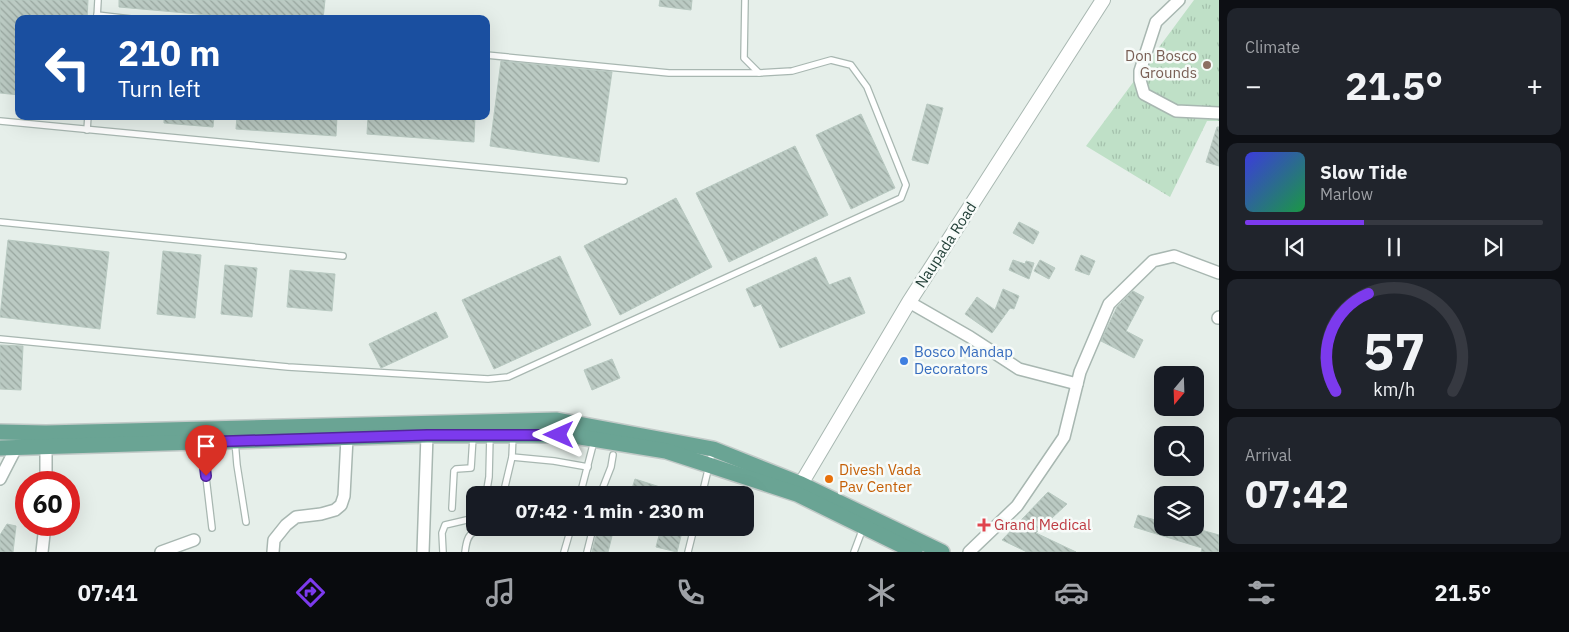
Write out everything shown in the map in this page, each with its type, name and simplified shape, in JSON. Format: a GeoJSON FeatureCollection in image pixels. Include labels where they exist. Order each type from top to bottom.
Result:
{"type":"FeatureCollection","features":[{"type":"Feature","properties":{"kind":"main road"},"geometry":{"type":"LineString","coordinates":[[0,448],[16,448],[46,440],[472,429],[557,420],[713,450],[942,552]]}},
{"type":"Feature","properties":{"kind":"main road"},"geometry":{"type":"LineString","coordinates":[[557,420],[559,435]]}},
{"type":"Feature","properties":{"kind":"main road"},"geometry":{"type":"LineString","coordinates":[[0,432],[46,440],[202,442],[347,438],[426,429]]}},
{"type":"Feature","properties":{"kind":"main road"},"geometry":{"type":"LineString","coordinates":[[472,429],[490,435],[559,435],[594,439],[614,449],[666,451],[709,465],[799,489],[915,552]]}},
{"type":"Feature","properties":{"kind":"street","name":"Naupada Road"},"geometry":{"type":"LineString","coordinates":[[799,489],[909,302],[1103,0]]}},
{"type":"Feature","properties":{"kind":"street"},"geometry":{"type":"LineString","coordinates":[[1179,0],[1156,22],[1140,71],[1140,80],[1144,94],[1176,111],[1219,113]]}},
{"type":"Feature","properties":{"kind":"street"},"geometry":{"type":"LineString","coordinates":[[969,552],[1017,506],[1064,438],[1080,372],[1110,304],[1153,261],[1174,256],[1219,272]]}},
{"type":"Feature","properties":{"kind":"street"},"geometry":{"type":"LineString","coordinates":[[909,302],[970,337],[1019,369],[1076,384]]}},
{"type":"Feature","properties":{"kind":"street"},"geometry":{"type":"LineString","coordinates":[[423,552],[426,429]]}},
{"type":"Feature","properties":{"kind":"street"},"geometry":{"type":"LineString","coordinates":[[273,552],[274,540],[286,525],[296,517],[321,514],[335,510],[341,505],[344,496],[347,438]]}},
{"type":"Feature","properties":{"kind":"street"},"geometry":{"type":"LineString","coordinates":[[46,440],[46,471]]}},
{"type":"Feature","properties":{"kind":"street"},"geometry":{"type":"LineString","coordinates":[[0,478],[16,448]]}},
{"type":"Feature","properties":{"kind":"street"},"geometry":{"type":"LineString","coordinates":[[42,552],[44,536]]}},
{"type":"Feature","properties":{"kind":"street"},"geometry":{"type":"LineString","coordinates":[[161,552],[194,540]]}},
{"type":"Feature","properties":{"kind":"lane"},"geometry":{"type":"LineString","coordinates":[[97,15],[98,0]]}},
{"type":"Feature","properties":{"kind":"lane"},"geometry":{"type":"LineString","coordinates":[[745,0],[744,58],[759,73]]}},
{"type":"Feature","properties":{"kind":"lane"},"geometry":{"type":"LineString","coordinates":[[0,339],[288,366],[488,379],[508,377],[901,198],[906,185],[867,87],[851,65],[831,60],[792,71],[670,73],[490,55]]}},
{"type":"Feature","properties":{"kind":"lane"},"geometry":{"type":"LineString","coordinates":[[87,130],[88,120]]}},
{"type":"Feature","properties":{"kind":"lane"},"geometry":{"type":"LineString","coordinates":[[0,121],[624,181]]}},
{"type":"Feature","properties":{"kind":"lane"},"geometry":{"type":"LineString","coordinates":[[0,222],[343,256]]}},
{"type":"Feature","properties":{"kind":"lane"},"geometry":{"type":"LineString","coordinates":[[452,508],[454,471],[456,469],[468,469],[473,465],[472,429]]}},
{"type":"Feature","properties":{"kind":"lane"},"geometry":{"type":"LineString","coordinates":[[488,486],[490,435]]}},
{"type":"Feature","properties":{"kind":"lane"},"geometry":{"type":"LineString","coordinates":[[505,486],[512,457],[512,435]]}},
{"type":"Feature","properties":{"kind":"lane"},"geometry":{"type":"LineString","coordinates":[[583,486],[594,439]]}},
{"type":"Feature","properties":{"kind":"lane"},"geometry":{"type":"LineString","coordinates":[[235,441],[246,522]]}},
{"type":"Feature","properties":{"kind":"lane"},"geometry":{"type":"LineString","coordinates":[[202,442],[212,528]]}},
{"type":"Feature","properties":{"kind":"lane"},"geometry":{"type":"LineString","coordinates":[[604,486],[611,467],[614,449]]}},
{"type":"Feature","properties":{"kind":"lane"},"geometry":{"type":"LineString","coordinates":[[704,486],[713,450]]}},
{"type":"Feature","properties":{"kind":"lane"},"geometry":{"type":"LineString","coordinates":[[512,457],[554,460],[588,467]]}},
{"type":"Feature","properties":{"kind":"lane"},"geometry":{"type":"LineString","coordinates":[[443,552],[442,533],[446,525],[466,520]]}},
{"type":"Feature","properties":{"kind":"lane"},"geometry":{"type":"LineString","coordinates":[[854,552],[864,526]]}},
{"type":"Feature","properties":{"kind":"lane"},"geometry":{"type":"LineString","coordinates":[[465,552],[469,536]]}},
{"type":"Feature","properties":{"kind":"lane"},"geometry":{"type":"LineString","coordinates":[[564,552],[569,536]]}},
{"type":"Feature","properties":{"kind":"lane"},"geometry":{"type":"LineString","coordinates":[[587,552],[590,536]]}},
{"type":"Feature","properties":{"kind":"lane"},"geometry":{"type":"LineString","coordinates":[[688,552],[692,536]]}},
{"type":"Feature","properties":{"kind":"green space","name":"Don Bosco Grounds"},"geometry":{"type":"Polygon","coordinates":[[[1194,0],[1219,0],[1219,121],[1207,121],[1170,197],[1086,146],[1194,0]]]}},
{"type":"Feature","properties":{"kind":"building"},"geometry":{"type":"Polygon","coordinates":[[[0,0],[88,0],[87,15],[15,15],[15,95],[0,93],[0,0]]]}},
{"type":"Feature","properties":{"kind":"building"},"geometry":{"type":"Polygon","coordinates":[[[119,0],[325,0],[323,15],[208,15],[119,7],[119,0]]]}},
{"type":"Feature","properties":{"kind":"building"},"geometry":{"type":"Polygon","coordinates":[[[660,0],[692,0],[691,10],[659,6],[660,0]]]}},
{"type":"Feature","properties":{"kind":"building"},"geometry":{"type":"Polygon","coordinates":[[[501,61],[612,72],[599,162],[490,146],[501,61]]]}},
{"type":"Feature","properties":{"kind":"building"},"geometry":{"type":"Polygon","coordinates":[[[927,104],[943,108],[928,164],[912,160],[927,104]]]}},
{"type":"Feature","properties":{"kind":"building"},"geometry":{"type":"Polygon","coordinates":[[[861,114],[895,188],[851,209],[816,135],[861,114]]]}},
{"type":"Feature","properties":{"kind":"building"},"geometry":{"type":"Polygon","coordinates":[[[164,120],[214,120],[213,127],[164,123],[164,120]]]}},
{"type":"Feature","properties":{"kind":"building"},"geometry":{"type":"Polygon","coordinates":[[[237,120],[337,120],[336,136],[236,129],[237,120]]]}},
{"type":"Feature","properties":{"kind":"building"},"geometry":{"type":"Polygon","coordinates":[[[368,120],[475,120],[474,142],[367,134],[368,120]]]}},
{"type":"Feature","properties":{"kind":"building"},"geometry":{"type":"Polygon","coordinates":[[[1217,127],[1219,127],[1219,166],[1206,162],[1217,127]]]}},
{"type":"Feature","properties":{"kind":"building"},"geometry":{"type":"Polygon","coordinates":[[[795,146],[828,215],[729,262],[696,193],[795,146]]]}},
{"type":"Feature","properties":{"kind":"building"},"geometry":{"type":"Polygon","coordinates":[[[676,198],[712,267],[620,315],[584,246],[676,198]]]}},
{"type":"Feature","properties":{"kind":"building"},"geometry":{"type":"Polygon","coordinates":[[[1019,222],[1039,232],[1033,244],[1013,233],[1019,222]]]}},
{"type":"Feature","properties":{"kind":"building"},"geometry":{"type":"Polygon","coordinates":[[[8,240],[109,252],[100,329],[0,317],[8,240]]]}},
{"type":"Feature","properties":{"kind":"building"},"geometry":{"type":"Polygon","coordinates":[[[163,251],[201,255],[195,318],[157,314],[163,251]]]}},
{"type":"Feature","properties":{"kind":"building"},"geometry":{"type":"Polygon","coordinates":[[[1081,255],[1095,261],[1089,275],[1075,270],[1081,255]]]}},
{"type":"Feature","properties":{"kind":"building"},"geometry":{"type":"Polygon","coordinates":[[[560,256],[591,325],[494,369],[462,300],[560,256]]]}},
{"type":"Feature","properties":{"kind":"building"},"geometry":{"type":"Polygon","coordinates":[[[816,257],[829,285],[850,277],[865,313],[780,348],[761,304],[754,307],[746,289],[816,257]]]}},
{"type":"Feature","properties":{"kind":"building"},"geometry":{"type":"Polygon","coordinates":[[[1013,260],[1025,264],[1026,261],[1034,263],[1029,279],[1009,270],[1013,260]]]}},
{"type":"Feature","properties":{"kind":"building"},"geometry":{"type":"Polygon","coordinates":[[[1040,260],[1055,268],[1049,279],[1034,271],[1040,260]]]}},
{"type":"Feature","properties":{"kind":"building"},"geometry":{"type":"Polygon","coordinates":[[[225,265],[257,268],[252,317],[221,314],[225,265]]]}},
{"type":"Feature","properties":{"kind":"building"},"geometry":{"type":"Polygon","coordinates":[[[290,270],[335,274],[332,311],[287,307],[290,270]]]}},
{"type":"Feature","properties":{"kind":"building"},"geometry":{"type":"Polygon","coordinates":[[[1003,289],[1019,296],[1014,309],[1010,308],[992,333],[965,314],[977,297],[995,310],[1003,289]]]}},
{"type":"Feature","properties":{"kind":"building"},"geometry":{"type":"Polygon","coordinates":[[[1133,291],[1144,297],[1126,331],[1143,340],[1134,358],[1101,341],[1117,307],[1133,291]]]}},
{"type":"Feature","properties":{"kind":"building"},"geometry":{"type":"Polygon","coordinates":[[[436,312],[448,337],[381,368],[369,344],[436,312]]]}},
{"type":"Feature","properties":{"kind":"building"},"geometry":{"type":"Polygon","coordinates":[[[0,345],[23,346],[21,390],[0,389],[0,345]]]}},
{"type":"Feature","properties":{"kind":"building"},"geometry":{"type":"Polygon","coordinates":[[[612,359],[620,378],[592,390],[584,370],[612,359]]]}},
{"type":"Feature","properties":{"kind":"building"},"geometry":{"type":"Polygon","coordinates":[[[635,479],[657,486],[633,486],[635,479]]]}},
{"type":"Feature","properties":{"kind":"building"},"geometry":{"type":"Polygon","coordinates":[[[1048,492],[1067,504],[1036,533],[1076,552],[1027,552],[1002,540],[1048,492]]]}},
{"type":"Feature","properties":{"kind":"building"},"geometry":{"type":"Polygon","coordinates":[[[1138,515],[1154,520],[1154,533],[1134,527],[1138,515]]]}},
{"type":"Feature","properties":{"kind":"building"},"geometry":{"type":"Polygon","coordinates":[[[7,524],[15,526],[13,552],[0,552],[0,535],[7,524]]]}},
{"type":"Feature","properties":{"kind":"building"},"geometry":{"type":"Polygon","coordinates":[[[1204,531],[1219,535],[1219,552],[1201,552],[1202,548],[1163,536],[1204,536],[1204,531]]]}},
{"type":"Feature","properties":{"kind":"building"},"geometry":{"type":"Polygon","coordinates":[[[596,536],[612,536],[608,552],[592,552],[596,536]]]}},
{"type":"Feature","properties":{"kind":"building"},"geometry":{"type":"Polygon","coordinates":[[[659,536],[681,536],[677,552],[656,547],[659,536]]]}},
{"type":"Feature","properties":{"kind":"place","name":"Don Bosco Grounds"},"geometry":{"type":"Point","coordinates":[1207,65]}},
{"type":"Feature","properties":{"kind":"place","name":"Bosco Mandap Decorators"},"geometry":{"type":"Point","coordinates":[904,361]}},
{"type":"Feature","properties":{"kind":"place","name":"Divesh Vada Pav Center"},"geometry":{"type":"Point","coordinates":[829,479]}},
{"type":"Feature","properties":{"kind":"place","name":"Grand Medical"},"geometry":{"type":"Point","coordinates":[984,525]}},
{"type":"Feature","properties":{"kind":"route"},"geometry":{"type":"LineString","coordinates":[[206,476],[202,442],[427,435],[559,435]]}}]}
